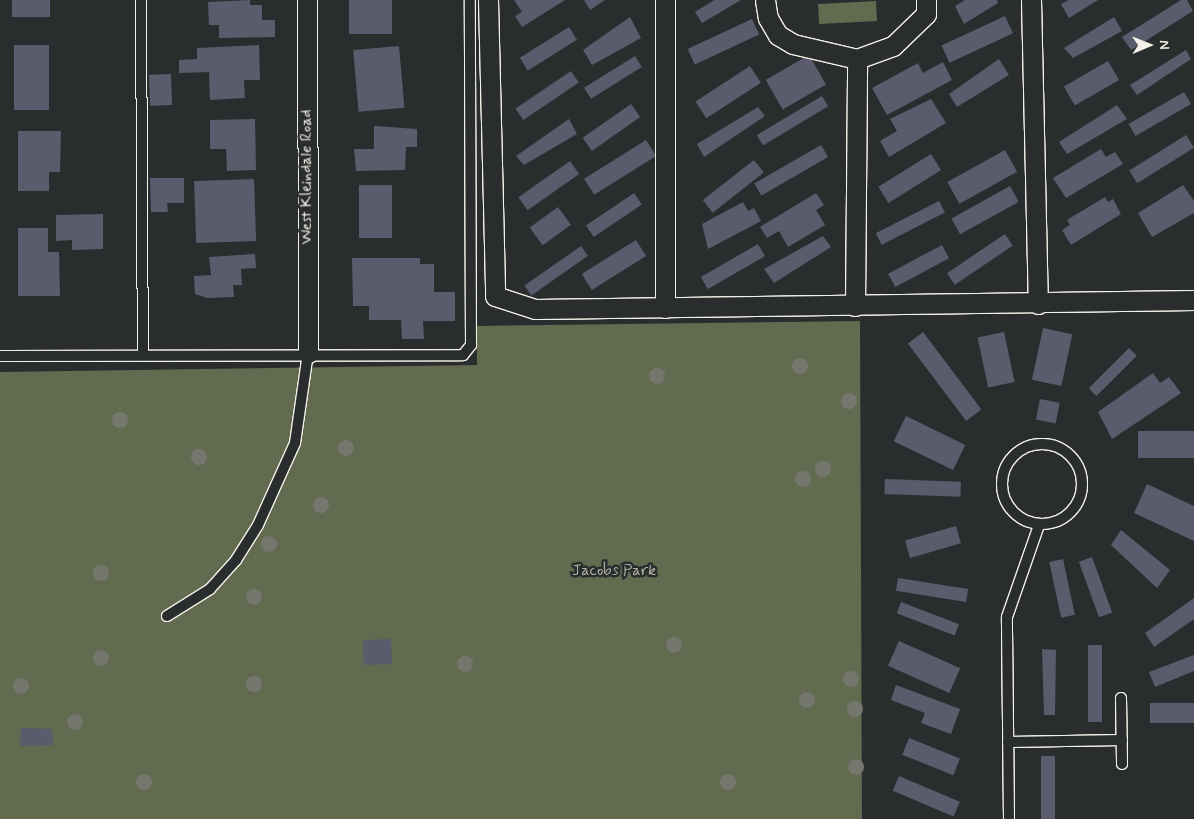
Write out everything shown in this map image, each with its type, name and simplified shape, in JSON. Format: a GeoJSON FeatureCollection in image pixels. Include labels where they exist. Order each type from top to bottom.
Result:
{"type":"FeatureCollection","features":[{"type":"Feature","properties":{"kind":"street","name":"West Kleindale Road"},"geometry":{"type":"LineString","coordinates":[[307,0],[308,353]]}},
{"type":"Feature","properties":{"kind":"street"},"geometry":{"type":"LineString","coordinates":[[488,0],[495,296],[535,309],[1038,304],[1194,300]]}},
{"type":"Feature","properties":{"kind":"street"},"geometry":{"type":"LineString","coordinates":[[665,0],[665,308]]}},
{"type":"Feature","properties":{"kind":"street"},"geometry":{"type":"LineString","coordinates":[[765,0],[768,18],[778,35],[793,44],[857,59],[893,46],[926,14],[926,0]]}},
{"type":"Feature","properties":{"kind":"street"},"geometry":{"type":"LineString","coordinates":[[1031,0],[1038,304]]}},
{"type":"Feature","properties":{"kind":"street"},"geometry":{"type":"LineString","coordinates":[[855,306],[857,59]]}},
{"type":"Feature","properties":{"kind":"lane"},"geometry":{"type":"LineString","coordinates":[[141,0],[144,354]]}},
{"type":"Feature","properties":{"kind":"lane"},"geometry":{"type":"LineString","coordinates":[[0,356],[308,353],[463,355],[471,345],[470,0]]}},
{"type":"Feature","properties":{"kind":"lane"},"geometry":{"type":"LineString","coordinates":[[167,616],[210,590],[236,560],[258,525],[295,443],[308,353]]}},
{"type":"Feature","properties":{"kind":"lane"},"geometry":{"type":"LineString","coordinates":[[1040,444],[1065,451],[1080,472],[1082,485],[1080,498],[1068,514],[1051,524],[1038,525],[1014,514],[1002,490],[1007,464],[1016,454],[1040,444]]}},
{"type":"Feature","properties":{"kind":"lane"},"geometry":{"type":"LineString","coordinates":[[1009,819],[1007,617],[1038,525]]}},
{"type":"Feature","properties":{"kind":"lane"},"geometry":{"type":"LineString","coordinates":[[1121,698],[1122,764]]}},
{"type":"Feature","properties":{"kind":"lane"},"geometry":{"type":"LineString","coordinates":[[1008,742],[1122,740]]}},
{"type":"Feature","properties":{"kind":"green space"},"geometry":{"type":"Polygon","coordinates":[[[876,1],[877,21],[819,24],[818,4],[876,1]]]}},
{"type":"Feature","properties":{"kind":"green space","name":"Jacobs Park"},"geometry":{"type":"Polygon","coordinates":[[[860,321],[862,819],[0,819],[0,372],[477,365],[477,326],[860,321]]]}},
{"type":"Feature","properties":{"kind":"building"},"geometry":{"type":"Polygon","coordinates":[[[12,0],[50,0],[50,17],[12,17],[12,0]]]}},
{"type":"Feature","properties":{"kind":"building"},"geometry":{"type":"Polygon","coordinates":[[[250,0],[250,5],[262,5],[262,20],[275,20],[275,37],[219,38],[219,25],[209,25],[208,2],[250,0]]]}},
{"type":"Feature","properties":{"kind":"building"},"geometry":{"type":"Polygon","coordinates":[[[349,0],[392,0],[392,34],[349,34],[349,0]]]}},
{"type":"Feature","properties":{"kind":"building"},"geometry":{"type":"Polygon","coordinates":[[[514,0],[565,0],[522,27],[515,16],[522,12],[514,0]]]}},
{"type":"Feature","properties":{"kind":"building"},"geometry":{"type":"Polygon","coordinates":[[[584,0],[605,0],[590,10],[584,0]]]}},
{"type":"Feature","properties":{"kind":"building"},"geometry":{"type":"Polygon","coordinates":[[[714,0],[741,0],[702,23],[695,12],[714,0]]]}},
{"type":"Feature","properties":{"kind":"building"},"geometry":{"type":"Polygon","coordinates":[[[965,0],[997,0],[998,3],[964,24],[955,6],[965,0]]]}},
{"type":"Feature","properties":{"kind":"building"},"geometry":{"type":"Polygon","coordinates":[[[1069,0],[1098,0],[1069,18],[1061,4],[1069,0]]]}},
{"type":"Feature","properties":{"kind":"building"},"geometry":{"type":"Polygon","coordinates":[[[1181,0],[1187,0],[1193,11],[1131,50],[1122,37],[1181,0]]]}},
{"type":"Feature","properties":{"kind":"building"},"geometry":{"type":"Polygon","coordinates":[[[1005,16],[1013,33],[950,63],[942,46],[1005,16]]]}},
{"type":"Feature","properties":{"kind":"building"},"geometry":{"type":"Polygon","coordinates":[[[630,17],[641,38],[592,65],[583,50],[630,17]]]}},
{"type":"Feature","properties":{"kind":"building"},"geometry":{"type":"Polygon","coordinates":[[[1114,17],[1122,31],[1073,58],[1064,48],[1114,17]]]}},
{"type":"Feature","properties":{"kind":"building"},"geometry":{"type":"Polygon","coordinates":[[[752,19],[759,34],[695,64],[688,49],[752,19]]]}},
{"type":"Feature","properties":{"kind":"building"},"geometry":{"type":"Polygon","coordinates":[[[569,27],[577,40],[528,70],[520,58],[569,27]]]}},
{"type":"Feature","properties":{"kind":"building"},"geometry":{"type":"Polygon","coordinates":[[[14,45],[49,45],[49,110],[14,110],[14,45]]]}},
{"type":"Feature","properties":{"kind":"building"},"geometry":{"type":"Polygon","coordinates":[[[259,45],[260,80],[244,80],[245,98],[210,100],[209,72],[179,73],[179,60],[197,59],[197,48],[259,45]]]}},
{"type":"Feature","properties":{"kind":"building"},"geometry":{"type":"Polygon","coordinates":[[[399,46],[404,108],[359,112],[353,50],[399,46]]]}},
{"type":"Feature","properties":{"kind":"building"},"geometry":{"type":"Polygon","coordinates":[[[1186,50],[1191,59],[1137,95],[1130,85],[1186,50]]]}},
{"type":"Feature","properties":{"kind":"building"},"geometry":{"type":"Polygon","coordinates":[[[809,55],[826,84],[783,109],[766,80],[809,55]]]}},
{"type":"Feature","properties":{"kind":"building"},"geometry":{"type":"Polygon","coordinates":[[[635,56],[642,67],[591,99],[584,88],[635,56]]]}},
{"type":"Feature","properties":{"kind":"building"},"geometry":{"type":"Polygon","coordinates":[[[999,59],[1009,75],[957,107],[949,94],[999,59]]]}},
{"type":"Feature","properties":{"kind":"building"},"geometry":{"type":"Polygon","coordinates":[[[1108,61],[1119,80],[1075,106],[1064,86],[1108,61]]]}},
{"type":"Feature","properties":{"kind":"building"},"geometry":{"type":"Polygon","coordinates":[[[943,62],[952,80],[887,115],[872,88],[918,63],[923,73],[943,62]]]}},
{"type":"Feature","properties":{"kind":"building"},"geometry":{"type":"Polygon","coordinates":[[[750,66],[761,83],[706,118],[695,101],[750,66]]]}},
{"type":"Feature","properties":{"kind":"building"},"geometry":{"type":"Polygon","coordinates":[[[571,71],[579,83],[523,120],[515,108],[571,71]]]}},
{"type":"Feature","properties":{"kind":"building"},"geometry":{"type":"Polygon","coordinates":[[[171,74],[172,105],[150,106],[149,75],[171,74]]]}},
{"type":"Feature","properties":{"kind":"building"},"geometry":{"type":"Polygon","coordinates":[[[1184,92],[1191,104],[1136,136],[1129,124],[1184,92]]]}},
{"type":"Feature","properties":{"kind":"building"},"geometry":{"type":"Polygon","coordinates":[[[822,96],[828,106],[763,145],[757,135],[822,96]]]}},
{"type":"Feature","properties":{"kind":"building"},"geometry":{"type":"Polygon","coordinates":[[[931,99],[946,123],[889,157],[880,141],[897,131],[890,119],[931,99]]]}},
{"type":"Feature","properties":{"kind":"building"},"geometry":{"type":"Polygon","coordinates":[[[631,104],[640,117],[592,151],[583,138],[631,104]]]}},
{"type":"Feature","properties":{"kind":"building"},"geometry":{"type":"Polygon","coordinates":[[[1117,105],[1127,119],[1067,154],[1059,142],[1117,105]]]}},
{"type":"Feature","properties":{"kind":"building"},"geometry":{"type":"Polygon","coordinates":[[[758,107],[765,116],[704,157],[697,144],[758,107]]]}},
{"type":"Feature","properties":{"kind":"building"},"geometry":{"type":"Polygon","coordinates":[[[255,119],[256,170],[227,171],[226,149],[210,149],[210,120],[255,119]]]}},
{"type":"Feature","properties":{"kind":"building"},"geometry":{"type":"Polygon","coordinates":[[[569,119],[577,134],[524,165],[516,156],[569,119]]]}},
{"type":"Feature","properties":{"kind":"building"},"geometry":{"type":"Polygon","coordinates":[[[374,126],[417,129],[417,147],[406,147],[405,170],[356,171],[354,149],[374,149],[374,126]]]}},
{"type":"Feature","properties":{"kind":"building"},"geometry":{"type":"Polygon","coordinates":[[[18,131],[61,131],[60,172],[49,172],[49,191],[18,191],[18,131]]]}},
{"type":"Feature","properties":{"kind":"building"},"geometry":{"type":"Polygon","coordinates":[[[1186,135],[1194,148],[1137,183],[1129,171],[1186,135]]]}},
{"type":"Feature","properties":{"kind":"building"},"geometry":{"type":"Polygon","coordinates":[[[646,140],[656,156],[594,195],[584,179],[646,140]]]}},
{"type":"Feature","properties":{"kind":"building"},"geometry":{"type":"Polygon","coordinates":[[[821,145],[828,157],[761,196],[754,184],[821,145]]]}},
{"type":"Feature","properties":{"kind":"building"},"geometry":{"type":"Polygon","coordinates":[[[1101,149],[1106,157],[1115,152],[1123,164],[1066,198],[1053,178],[1101,149]]]}},
{"type":"Feature","properties":{"kind":"building"},"geometry":{"type":"Polygon","coordinates":[[[1005,150],[1017,172],[959,204],[947,182],[1005,150]]]}},
{"type":"Feature","properties":{"kind":"building"},"geometry":{"type":"Polygon","coordinates":[[[931,154],[941,170],[888,203],[878,187],[931,154]]]}},
{"type":"Feature","properties":{"kind":"building"},"geometry":{"type":"Polygon","coordinates":[[[754,160],[764,173],[713,213],[703,200],[754,160]]]}},
{"type":"Feature","properties":{"kind":"building"},"geometry":{"type":"Polygon","coordinates":[[[570,161],[579,174],[528,210],[518,197],[570,161]]]}},
{"type":"Feature","properties":{"kind":"building"},"geometry":{"type":"Polygon","coordinates":[[[150,178],[184,178],[184,203],[167,203],[168,212],[151,212],[150,178]]]}},
{"type":"Feature","properties":{"kind":"building"},"geometry":{"type":"Polygon","coordinates":[[[254,179],[256,241],[196,243],[194,181],[254,179]]]}},
{"type":"Feature","properties":{"kind":"building"},"geometry":{"type":"Polygon","coordinates":[[[359,185],[392,185],[392,238],[359,238],[359,185]]]}},
{"type":"Feature","properties":{"kind":"building"},"geometry":{"type":"Polygon","coordinates":[[[1183,185],[1194,201],[1194,213],[1152,237],[1138,213],[1183,185]]]}},
{"type":"Feature","properties":{"kind":"building"},"geometry":{"type":"Polygon","coordinates":[[[1010,186],[1019,202],[960,234],[951,218],[1010,186]]]}},
{"type":"Feature","properties":{"kind":"building"},"geometry":{"type":"Polygon","coordinates":[[[634,193],[642,205],[594,237],[586,225],[634,193]]]}},
{"type":"Feature","properties":{"kind":"building"},"geometry":{"type":"Polygon","coordinates":[[[816,193],[824,205],[816,210],[825,225],[788,247],[779,231],[767,238],[760,227],[816,193]]]}},
{"type":"Feature","properties":{"kind":"building"},"geometry":{"type":"Polygon","coordinates":[[[1105,197],[1108,202],[1113,199],[1121,214],[1071,245],[1062,230],[1070,225],[1067,220],[1105,197]]]}},
{"type":"Feature","properties":{"kind":"building"},"geometry":{"type":"Polygon","coordinates":[[[939,201],[945,213],[882,245],[876,233],[939,201]]]}},
{"type":"Feature","properties":{"kind":"building"},"geometry":{"type":"Polygon","coordinates":[[[743,202],[748,211],[754,208],[761,221],[708,249],[702,224],[743,202]]]}},
{"type":"Feature","properties":{"kind":"building"},"geometry":{"type":"Polygon","coordinates":[[[558,207],[571,225],[543,245],[530,228],[558,207]]]}},
{"type":"Feature","properties":{"kind":"building"},"geometry":{"type":"Polygon","coordinates":[[[103,214],[103,249],[72,250],[72,240],[56,241],[56,215],[103,214]]]}},
{"type":"Feature","properties":{"kind":"building"},"geometry":{"type":"Polygon","coordinates":[[[18,228],[48,228],[48,252],[59,252],[60,296],[18,296],[18,228]]]}},
{"type":"Feature","properties":{"kind":"building"},"geometry":{"type":"Polygon","coordinates":[[[1005,234],[1013,246],[955,285],[947,273],[1005,234]]]}},
{"type":"Feature","properties":{"kind":"building"},"geometry":{"type":"Polygon","coordinates":[[[823,236],[831,247],[774,283],[764,269],[823,236]]]}},
{"type":"Feature","properties":{"kind":"building"},"geometry":{"type":"Polygon","coordinates":[[[636,240],[646,256],[592,290],[582,274],[636,240]]]}},
{"type":"Feature","properties":{"kind":"building"},"geometry":{"type":"Polygon","coordinates":[[[758,244],[765,256],[708,289],[701,277],[758,244]]]}},
{"type":"Feature","properties":{"kind":"building"},"geometry":{"type":"Polygon","coordinates":[[[942,245],[949,258],[895,287],[888,274],[942,245]]]}},
{"type":"Feature","properties":{"kind":"building"},"geometry":{"type":"Polygon","coordinates":[[[581,246],[588,256],[531,295],[524,286],[581,246]]]}},
{"type":"Feature","properties":{"kind":"building"},"geometry":{"type":"Polygon","coordinates":[[[255,254],[256,268],[241,269],[242,285],[233,285],[234,297],[207,298],[195,294],[194,276],[211,275],[209,257],[255,254]]]}},
{"type":"Feature","properties":{"kind":"building"},"geometry":{"type":"Polygon","coordinates":[[[352,258],[420,258],[420,264],[434,264],[434,292],[455,292],[455,321],[423,321],[424,339],[402,339],[401,320],[369,320],[369,306],[353,306],[352,258]]]}},
{"type":"Feature","properties":{"kind":"building"},"geometry":{"type":"Polygon","coordinates":[[[1043,328],[1072,334],[1061,386],[1032,380],[1043,328]]]}},
{"type":"Feature","properties":{"kind":"building"},"geometry":{"type":"Polygon","coordinates":[[[923,332],[981,409],[966,421],[908,343],[923,332]]]}},
{"type":"Feature","properties":{"kind":"building"},"geometry":{"type":"Polygon","coordinates":[[[1004,332],[1015,382],[988,387],[978,338],[1004,332]]]}},
{"type":"Feature","properties":{"kind":"building"},"geometry":{"type":"Polygon","coordinates":[[[1129,348],[1137,356],[1096,396],[1089,388],[1129,348]]]}},
{"type":"Feature","properties":{"kind":"building"},"geometry":{"type":"Polygon","coordinates":[[[1153,373],[1160,383],[1169,377],[1181,393],[1112,439],[1098,412],[1153,373]]]}},
{"type":"Feature","properties":{"kind":"building"},"geometry":{"type":"Polygon","coordinates":[[[1040,399],[1060,403],[1056,423],[1036,420],[1040,399]]]}},
{"type":"Feature","properties":{"kind":"building"},"geometry":{"type":"Polygon","coordinates":[[[906,416],[965,445],[953,470],[894,441],[906,416]]]}},
{"type":"Feature","properties":{"kind":"building"},"geometry":{"type":"Polygon","coordinates":[[[1138,431],[1194,431],[1194,458],[1138,458],[1138,431]]]}},
{"type":"Feature","properties":{"kind":"building"},"geometry":{"type":"Polygon","coordinates":[[[885,479],[961,482],[960,497],[884,494],[885,479]]]}},
{"type":"Feature","properties":{"kind":"building"},"geometry":{"type":"Polygon","coordinates":[[[1147,484],[1194,506],[1194,541],[1134,513],[1147,484]]]}},
{"type":"Feature","properties":{"kind":"building"},"geometry":{"type":"Polygon","coordinates":[[[956,526],[961,543],[910,558],[905,541],[956,526]]]}},
{"type":"Feature","properties":{"kind":"building"},"geometry":{"type":"Polygon","coordinates":[[[1121,530],[1170,570],[1157,588],[1111,545],[1121,530]]]}},
{"type":"Feature","properties":{"kind":"building"},"geometry":{"type":"Polygon","coordinates":[[[1092,557],[1112,612],[1099,617],[1079,562],[1092,557]]]}},
{"type":"Feature","properties":{"kind":"building"},"geometry":{"type":"Polygon","coordinates":[[[1063,559],[1075,615],[1061,618],[1049,562],[1063,559]]]}},
{"type":"Feature","properties":{"kind":"building"},"geometry":{"type":"Polygon","coordinates":[[[898,578],[968,589],[966,602],[896,591],[898,578]]]}},
{"type":"Feature","properties":{"kind":"building"},"geometry":{"type":"Polygon","coordinates":[[[1194,598],[1194,619],[1154,647],[1145,633],[1194,598]]]}},
{"type":"Feature","properties":{"kind":"building"},"geometry":{"type":"Polygon","coordinates":[[[901,602],[959,624],[955,635],[897,613],[901,602]]]}},
{"type":"Feature","properties":{"kind":"building"},"geometry":{"type":"Polygon","coordinates":[[[391,639],[392,664],[364,665],[363,640],[391,639]]]}},
{"type":"Feature","properties":{"kind":"building"},"geometry":{"type":"Polygon","coordinates":[[[899,641],[960,668],[949,693],[888,666],[899,641]]]}},
{"type":"Feature","properties":{"kind":"building"},"geometry":{"type":"Polygon","coordinates":[[[1088,645],[1102,645],[1102,722],[1088,722],[1088,645]]]}},
{"type":"Feature","properties":{"kind":"building"},"geometry":{"type":"Polygon","coordinates":[[[1042,649],[1056,650],[1055,715],[1044,715],[1042,649]]]}},
{"type":"Feature","properties":{"kind":"building"},"geometry":{"type":"Polygon","coordinates":[[[1194,655],[1194,671],[1155,687],[1149,672],[1194,655]]]}},
{"type":"Feature","properties":{"kind":"building"},"geometry":{"type":"Polygon","coordinates":[[[896,685],[960,709],[951,734],[921,723],[925,713],[891,700],[896,685]]]}},
{"type":"Feature","properties":{"kind":"building"},"geometry":{"type":"Polygon","coordinates":[[[1150,703],[1194,703],[1194,723],[1150,723],[1150,703]]]}},
{"type":"Feature","properties":{"kind":"building"},"geometry":{"type":"Polygon","coordinates":[[[21,728],[52,729],[53,745],[20,746],[21,728]]]}},
{"type":"Feature","properties":{"kind":"building"},"geometry":{"type":"Polygon","coordinates":[[[909,738],[960,759],[953,775],[902,755],[909,738]]]}},
{"type":"Feature","properties":{"kind":"building"},"geometry":{"type":"Polygon","coordinates":[[[1041,756],[1055,756],[1055,819],[1041,819],[1041,756]]]}},
{"type":"Feature","properties":{"kind":"building"},"geometry":{"type":"Polygon","coordinates":[[[899,776],[960,802],[954,817],[893,791],[899,776]]]}}]}
